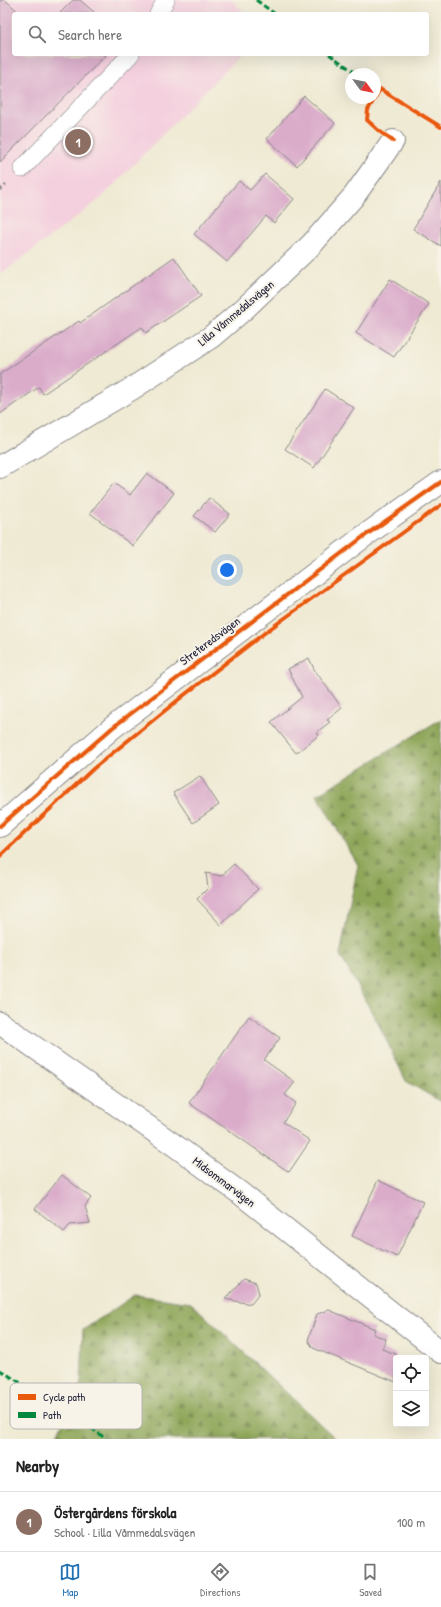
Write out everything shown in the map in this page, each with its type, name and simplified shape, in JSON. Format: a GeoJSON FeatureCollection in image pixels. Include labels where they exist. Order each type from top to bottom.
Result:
{"type":"FeatureCollection","features":[{"type":"Feature","properties":{"kind":"street","name":"Lilla Våmmedalsvägen"},"geometry":{"type":"LineString","coordinates":[[0,467],[134,388],[211,337],[244,309],[312,244],[354,196],[393,141]]}},
{"type":"Feature","properties":{"kind":"street","name":"Streteredsvägen"},"geometry":{"type":"LineString","coordinates":[[0,826],[112,728],[363,537],[441,482]]}},
{"type":"Feature","properties":{"kind":"street","name":"Midsommarvägen"},"geometry":{"type":"LineString","coordinates":[[0,1023],[240,1193],[441,1352]]}},
{"type":"Feature","properties":{"kind":"lane"},"geometry":{"type":"LineString","coordinates":[[159,12],[166,0]]}},
{"type":"Feature","properties":{"kind":"lane"},"geometry":{"type":"LineString","coordinates":[[22,169],[129,56]]}},
{"type":"Feature","properties":{"kind":"shaded area"},"geometry":{"type":"Polygon","coordinates":[[[0,0],[231,0],[245,12],[12,12],[12,56],[239,56],[100,199],[0,275],[0,0]]]}},
{"type":"Feature","properties":{"kind":"green space"},"geometry":{"type":"Polygon","coordinates":[[[441,719],[441,1102],[406,1081],[379,1025],[340,955],[358,865],[317,795],[441,719]]]}},
{"type":"Feature","properties":{"kind":"green space"},"geometry":{"type":"Polygon","coordinates":[[[135,1295],[191,1303],[336,1439],[55,1439],[60,1429],[142,1429],[142,1383],[81,1383],[83,1330],[135,1295]]]}},
{"type":"Feature","properties":{"kind":"building"},"geometry":{"type":"Polygon","coordinates":[[[0,0],[5,0],[19,12],[12,12],[12,56],[105,56],[0,162],[0,0]]]}},
{"type":"Feature","properties":{"kind":"building"},"geometry":{"type":"Polygon","coordinates":[[[73,0],[80,0],[94,12],[61,12],[73,0]]]}},
{"type":"Feature","properties":{"kind":"building"},"geometry":{"type":"Polygon","coordinates":[[[304,96],[335,123],[297,166],[267,139],[304,96]]]}},
{"type":"Feature","properties":{"kind":"building"},"geometry":{"type":"Polygon","coordinates":[[[265,174],[294,199],[274,223],[266,216],[227,262],[194,234],[239,181],[250,190],[265,174]]]}},
{"type":"Feature","properties":{"kind":"building"},"geometry":{"type":"Polygon","coordinates":[[[441,182],[441,246],[413,229],[441,182]]]}},
{"type":"Feature","properties":{"kind":"building"},"geometry":{"type":"Polygon","coordinates":[[[174,257],[201,296],[146,333],[142,327],[43,394],[39,387],[0,414],[0,374],[79,321],[80,323],[174,257]]]}},
{"type":"Feature","properties":{"kind":"building"},"geometry":{"type":"Polygon","coordinates":[[[390,279],[429,304],[394,357],[356,333],[390,279]]]}},
{"type":"Feature","properties":{"kind":"building"},"geometry":{"type":"Polygon","coordinates":[[[325,389],[354,408],[314,468],[285,449],[325,389]]]}},
{"type":"Feature","properties":{"kind":"building"},"geometry":{"type":"Polygon","coordinates":[[[147,473],[174,493],[133,546],[90,513],[114,483],[130,495],[147,473]]]}},
{"type":"Feature","properties":{"kind":"building"},"geometry":{"type":"Polygon","coordinates":[[[209,498],[230,514],[215,532],[194,516],[209,498]]]}},
{"type":"Feature","properties":{"kind":"building"},"geometry":{"type":"Polygon","coordinates":[[[309,658],[314,669],[342,708],[327,720],[330,722],[317,732],[319,735],[296,753],[271,722],[302,697],[288,669],[309,658]]]}},
{"type":"Feature","properties":{"kind":"building"},"geometry":{"type":"Polygon","coordinates":[[[200,776],[219,805],[193,823],[173,793],[200,776]]]}},
{"type":"Feature","properties":{"kind":"building"},"geometry":{"type":"Polygon","coordinates":[[[234,864],[258,889],[221,925],[197,899],[208,888],[206,873],[221,876],[234,864]]]}},
{"type":"Feature","properties":{"kind":"building"},"geometry":{"type":"Polygon","coordinates":[[[249,1016],[280,1038],[264,1060],[295,1082],[285,1095],[296,1103],[283,1122],[310,1141],[289,1172],[189,1103],[249,1016]]]}},
{"type":"Feature","properties":{"kind":"building"},"geometry":{"type":"Polygon","coordinates":[[[62,1175],[91,1198],[85,1206],[90,1223],[70,1225],[64,1232],[35,1209],[62,1175]]]}},
{"type":"Feature","properties":{"kind":"building"},"geometry":{"type":"Polygon","coordinates":[[[378,1180],[423,1202],[397,1257],[352,1236],[378,1180]]]}},
{"type":"Feature","properties":{"kind":"building"},"geometry":{"type":"Polygon","coordinates":[[[244,1279],[256,1283],[259,1294],[251,1304],[225,1299],[244,1279]]]}},
{"type":"Feature","properties":{"kind":"building"},"geometry":{"type":"Polygon","coordinates":[[[329,1310],[375,1329],[373,1334],[386,1339],[382,1349],[396,1354],[393,1355],[393,1381],[313,1348],[308,1340],[317,1314],[329,1310]]]}},
{"type":"Feature","properties":{"kind":"marked path"},"geometry":{"type":"LineString","coordinates":[[256,0],[272,12]]}},
{"type":"Feature","properties":{"kind":"marked path"},"geometry":{"type":"LineString","coordinates":[[332,56],[349,68]]}},
{"type":"Feature","properties":{"kind":"marked path"},"geometry":{"type":"LineString","coordinates":[[0,1370],[21,1383]]}},
{"type":"Feature","properties":{"kind":"marked path"},"geometry":{"type":"LineString","coordinates":[[92,1429],[106,1439]]}},
{"type":"Feature","properties":{"kind":"cycle path"},"geometry":{"type":"LineString","coordinates":[[381,90],[441,127]]}},
{"type":"Feature","properties":{"kind":"cycle path"},"geometry":{"type":"LineString","coordinates":[[371,104],[368,110],[367,120],[393,141]]}},
{"type":"Feature","properties":{"kind":"cycle path"},"geometry":{"type":"LineString","coordinates":[[0,826],[112,728],[363,537],[441,482]]}},
{"type":"Feature","properties":{"kind":"cycle path"},"geometry":{"type":"LineString","coordinates":[[0,856],[94,768],[183,696],[267,631],[441,505]]}},
{"type":"Feature","properties":{"kind":"place","name":"Östergårdens förskola"},"geometry":{"type":"Point","coordinates":[78,142]}}]}
